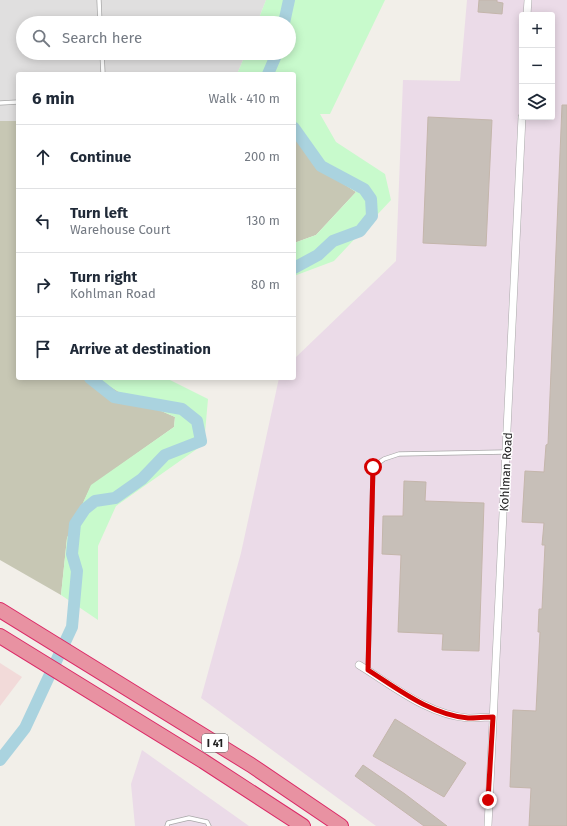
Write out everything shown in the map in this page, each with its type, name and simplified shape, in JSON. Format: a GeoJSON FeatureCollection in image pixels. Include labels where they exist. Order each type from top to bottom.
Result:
{"type":"FeatureCollection","features":[{"type":"Feature","properties":{"kind":"highway","name":"I 41"},"geometry":{"type":"LineString","coordinates":[[0,610],[251,765],[341,826]]}},
{"type":"Feature","properties":{"kind":"highway","name":"I 41"},"geometry":{"type":"LineString","coordinates":[[0,636],[203,761],[302,826]]}},
{"type":"Feature","properties":{"kind":"street"},"geometry":{"type":"LineString","coordinates":[[527,12],[528,0]]}},
{"type":"Feature","properties":{"kind":"street","name":"Kohlman Road"},"geometry":{"type":"LineString","coordinates":[[488,826],[522,120]]}},
{"type":"Feature","properties":{"kind":"street"},"geometry":{"type":"LineString","coordinates":[[359,665],[437,710],[468,718],[493,717]]}},
{"type":"Feature","properties":{"kind":"lane"},"geometry":{"type":"LineString","coordinates":[[99,0],[100,16]]}},
{"type":"Feature","properties":{"kind":"lane"},"geometry":{"type":"LineString","coordinates":[[102,60],[103,72]]}},
{"type":"Feature","properties":{"kind":"lane"},"geometry":{"type":"LineString","coordinates":[[0,103],[16,102]]}},
{"type":"Feature","properties":{"kind":"lane"},"geometry":{"type":"LineString","coordinates":[[368,670],[373,467],[384,459],[399,454],[507,452]]}},
{"type":"Feature","properties":{"kind":"lane"},"geometry":{"type":"LineString","coordinates":[[167,826],[168,823],[189,818],[207,822],[209,826]]}},
{"type":"Feature","properties":{"kind":"shaded area"},"geometry":{"type":"Polygon","coordinates":[[[0,0],[266,0],[260,16],[16,16],[16,60],[243,60],[238,72],[16,72],[16,121],[0,121],[0,0]]]}},
{"type":"Feature","properties":{"kind":"shaded area"},"geometry":{"type":"Polygon","coordinates":[[[467,0],[567,0],[567,826],[376,826],[201,698],[241,553],[279,380],[296,380],[296,357],[396,261],[403,80],[460,81],[467,0]]]}},
{"type":"Feature","properties":{"kind":"shaded area"},"geometry":{"type":"Polygon","coordinates":[[[0,121],[16,121],[16,380],[99,380],[123,394],[175,417],[174,427],[91,486],[67,538],[61,595],[0,560],[0,121]]]}},
{"type":"Feature","properties":{"kind":"shaded area"},"geometry":{"type":"Polygon","coordinates":[[[296,135],[313,164],[356,192],[316,235],[296,242],[296,135]]]}},
{"type":"Feature","properties":{"kind":"shaded area"},"geometry":{"type":"Polygon","coordinates":[[[0,663],[22,677],[0,706],[0,663]]]}},
{"type":"Feature","properties":{"kind":"shaded area"},"geometry":{"type":"Polygon","coordinates":[[[142,750],[249,826],[135,826],[131,784],[142,750]]]}},
{"type":"Feature","properties":{"kind":"green space"},"geometry":{"type":"Polygon","coordinates":[[[266,0],[385,0],[330,114],[320,114],[336,142],[385,174],[391,200],[334,261],[296,275],[296,242],[316,235],[356,192],[313,164],[296,135],[296,72],[238,72],[243,60],[296,60],[296,16],[260,16],[266,0]]]}},
{"type":"Feature","properties":{"kind":"green space"},"geometry":{"type":"Polygon","coordinates":[[[99,380],[170,380],[208,399],[204,444],[116,506],[98,546],[98,620],[61,595],[67,538],[91,485],[174,427],[175,417],[122,394],[99,380]]]}},
{"type":"Feature","properties":{"kind":"building"},"geometry":{"type":"Polygon","coordinates":[[[479,0],[497,0],[497,2],[503,3],[502,14],[478,12],[479,0]]]}},
{"type":"Feature","properties":{"kind":"building"},"geometry":{"type":"Polygon","coordinates":[[[562,105],[567,105],[567,826],[529,826],[531,788],[510,787],[513,710],[536,711],[540,632],[538,632],[539,609],[542,609],[545,545],[542,545],[544,523],[522,522],[525,471],[544,472],[546,445],[548,444],[562,105]]]}},
{"type":"Feature","properties":{"kind":"building"},"geometry":{"type":"Polygon","coordinates":[[[428,117],[492,120],[486,246],[423,243],[428,117]]]}},
{"type":"Feature","properties":{"kind":"building"},"geometry":{"type":"Polygon","coordinates":[[[404,481],[426,482],[425,501],[484,503],[479,651],[442,650],[443,634],[398,632],[401,555],[382,554],[383,516],[403,516],[404,481]]]}},
{"type":"Feature","properties":{"kind":"building"},"geometry":{"type":"Polygon","coordinates":[[[395,719],[466,763],[444,797],[373,756],[395,719]]]}},
{"type":"Feature","properties":{"kind":"building"},"geometry":{"type":"Polygon","coordinates":[[[363,765],[405,794],[447,826],[424,826],[355,776],[363,765]]]}},
{"type":"Feature","properties":{"kind":"waterway"},"geometry":{"type":"LineString","coordinates":[[286,16],[289,0]]}},
{"type":"Feature","properties":{"kind":"waterway"},"geometry":{"type":"LineString","coordinates":[[269,72],[274,60]]}},
{"type":"Feature","properties":{"kind":"waterway"},"geometry":{"type":"LineString","coordinates":[[296,131],[321,166],[364,189],[371,199],[372,216],[360,231],[333,241],[318,255],[296,267]]}},
{"type":"Feature","properties":{"kind":"waterway"},"geometry":{"type":"LineString","coordinates":[[0,760],[25,728],[72,627],[77,571],[72,554],[75,524],[85,509],[95,501],[115,498],[142,479],[165,455],[201,441],[197,421],[182,409],[114,397],[93,380]]}},
{"type":"Feature","properties":{"kind":"route"},"geometry":{"type":"LineString","coordinates":[[373,467],[368,670],[437,710],[468,718],[493,717],[488,800]]}}]}
